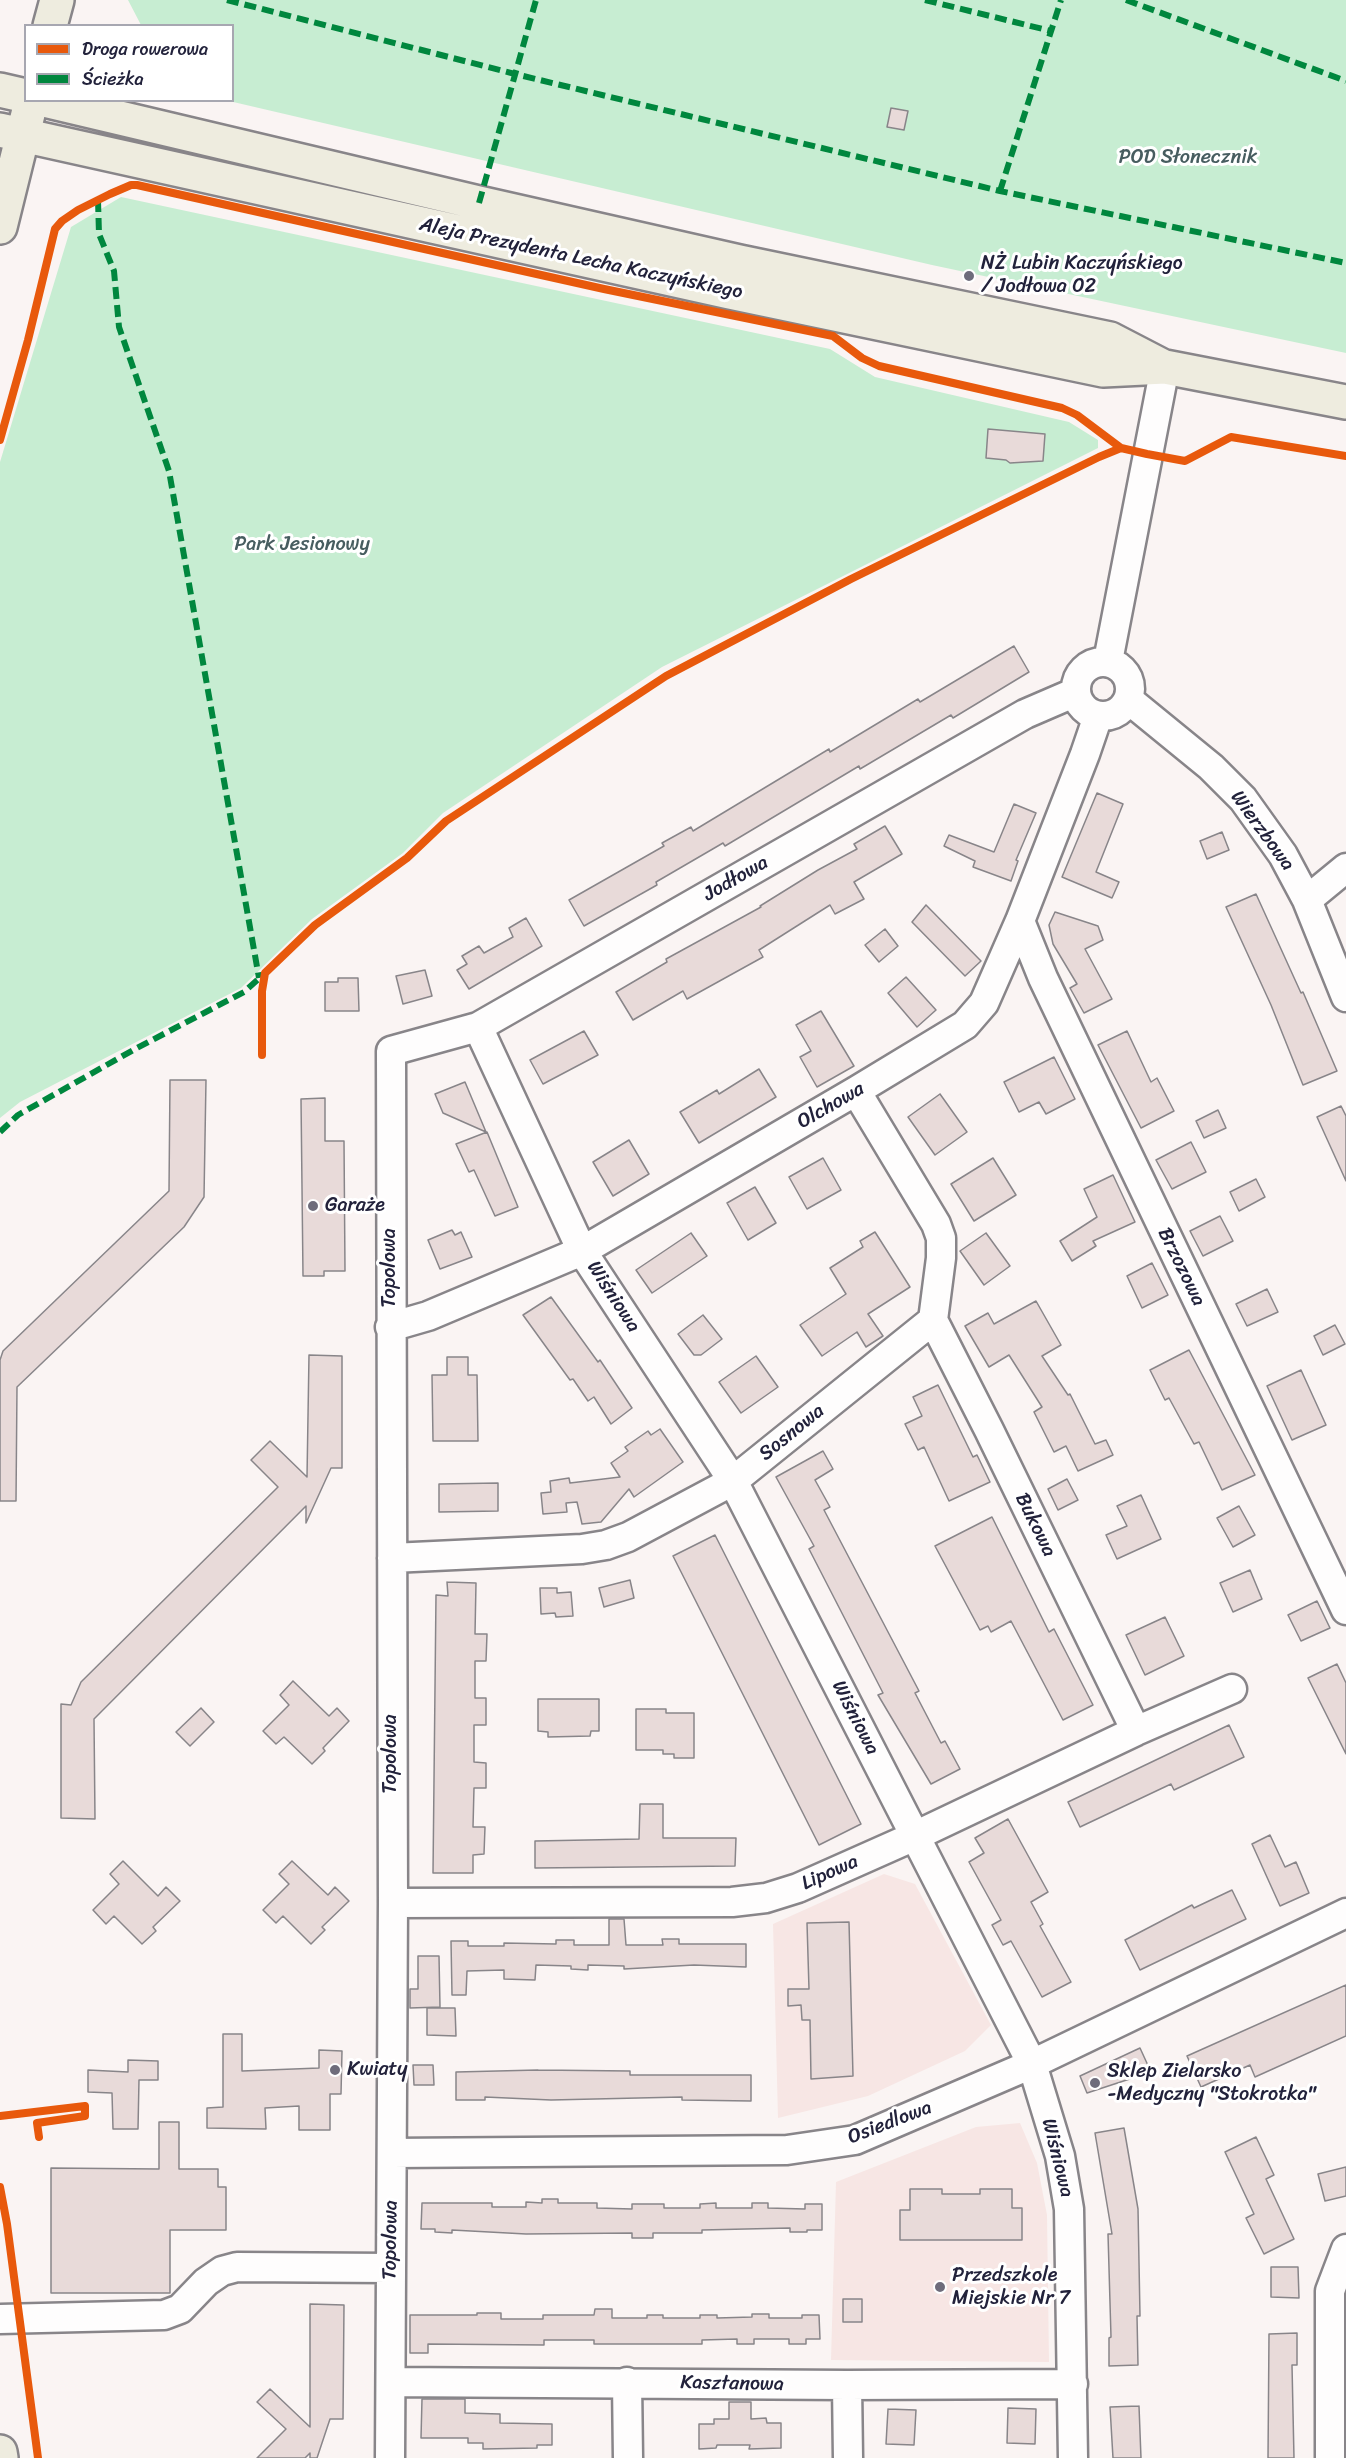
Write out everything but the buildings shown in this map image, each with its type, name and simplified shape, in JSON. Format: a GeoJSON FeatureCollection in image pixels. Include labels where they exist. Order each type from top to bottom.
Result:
{"type":"FeatureCollection","features":[{"type":"Feature","properties":{"kind":"main road"},"geometry":{"type":"LineString","coordinates":[[51,24],[57,0]]}},
{"type":"Feature","properties":{"kind":"main road"},"geometry":{"type":"LineString","coordinates":[[0,90],[24,96]]}},
{"type":"Feature","properties":{"kind":"main road"},"geometry":{"type":"LineString","coordinates":[[0,227],[11,133],[30,102]]}},
{"type":"Feature","properties":{"kind":"main road","name":"Aleja Prezydenta Lecha Kaczyńskiego"},"geometry":{"type":"LineString","coordinates":[[52,102],[479,203],[752,264],[1110,339],[1165,367]]}},
{"type":"Feature","properties":{"kind":"main road","name":"Aleja Prezydenta Lecha Kaczyńskiego"},"geometry":{"type":"LineString","coordinates":[[11,133],[683,282],[1103,370],[1165,367],[1346,402]]}},
{"type":"Feature","properties":{"kind":"main road"},"geometry":{"type":"LineString","coordinates":[[0,2452],[1,2458]]}},
{"type":"Feature","properties":{"kind":"street"},"geometry":{"type":"LineString","coordinates":[[1108,661],[1165,367]]}},
{"type":"Feature","properties":{"kind":"street"},"geometry":{"type":"LineString","coordinates":[[1108,661],[1125,671],[1130,680],[1131,690],[1128,700],[1116,713],[1098,716],[1088,711],[1080,703],[1076,692],[1077,679],[1084,669],[1095,662],[1108,661]]}},
{"type":"Feature","properties":{"kind":"street","name":"Jodłowa"},"geometry":{"type":"LineString","coordinates":[[391,1051],[478,1027],[1025,714],[1076,692]]}},
{"type":"Feature","properties":{"kind":"street","name":"Wierzbowa"},"geometry":{"type":"LineString","coordinates":[[1128,700],[1211,766],[1243,799],[1283,855],[1307,900],[1346,998]]}},
{"type":"Feature","properties":{"kind":"street","name":"Olchowa"},"geometry":{"type":"LineString","coordinates":[[390,1327],[428,1316],[582,1251],[965,1025],[984,1003],[1020,921],[1098,716]]}},
{"type":"Feature","properties":{"kind":"street"},"geometry":{"type":"LineString","coordinates":[[1307,900],[1346,868]]}},
{"type":"Feature","properties":{"kind":"street","name":"Brzozowa"},"geometry":{"type":"LineString","coordinates":[[1020,921],[1048,988],[1346,1610]]}},
{"type":"Feature","properties":{"kind":"street","name":"Wiśniowa"},"geometry":{"type":"LineString","coordinates":[[478,1027],[582,1251],[734,1480],[1032,2064],[1060,2156],[1069,2208],[1073,2458]]}},
{"type":"Feature","properties":{"kind":"street","name":"Topolowa"},"geometry":{"type":"LineString","coordinates":[[390,2458],[390,2268],[393,2153],[391,1051]]}},
{"type":"Feature","properties":{"kind":"street"},"geometry":{"type":"LineString","coordinates":[[856,1091],[936,1224],[941,1238],[941,1258],[933,1320]]}},
{"type":"Feature","properties":{"kind":"street","name":"Sosnowa"},"geometry":{"type":"LineString","coordinates":[[392,1558],[582,1549],[606,1545],[628,1537],[734,1480],[933,1320]]}},
{"type":"Feature","properties":{"kind":"street","name":"Bukowa"},"geometry":{"type":"LineString","coordinates":[[933,1320],[1136,1731]]}},
{"type":"Feature","properties":{"kind":"street","name":"Lipowa"},"geometry":{"type":"LineString","coordinates":[[393,1903],[732,1902],[766,1898],[798,1888],[915,1836],[1136,1731],[1232,1689]]}},
{"type":"Feature","properties":{"kind":"street","name":"Osiedlowa"},"geometry":{"type":"LineString","coordinates":[[393,2153],[787,2150],[855,2140],[1032,2064],[1346,1913]]}},
{"type":"Feature","properties":{"kind":"street"},"geometry":{"type":"LineString","coordinates":[[1330,2458],[1330,2291],[1346,2249]]}},
{"type":"Feature","properties":{"kind":"street"},"geometry":{"type":"LineString","coordinates":[[0,2319],[164,2315],[180,2308],[206,2282],[222,2271],[237,2267],[390,2268]]}},
{"type":"Feature","properties":{"kind":"street","name":"Kasztanowa"},"geometry":{"type":"LineString","coordinates":[[391,2382],[1073,2384]]}},
{"type":"Feature","properties":{"kind":"street"},"geometry":{"type":"LineString","coordinates":[[627,2382],[628,2458]]}},
{"type":"Feature","properties":{"kind":"street"},"geometry":{"type":"LineString","coordinates":[[847,2385],[848,2458]]}},
{"type":"Feature","properties":{"kind":"shaded area"},"geometry":{"type":"Polygon","coordinates":[[[884,1874],[915,1884],[991,2025],[965,2051],[868,2096],[778,2118],[773,1924],[884,1874]]]}},
{"type":"Feature","properties":{"kind":"shaded area","name":"Przedszkole Miejskie Nr 7"},"geometry":{"type":"Polygon","coordinates":[[[1020,2123],[1037,2163],[1047,2215],[1049,2362],[831,2360],[836,2182],[976,2127],[1020,2123]]]}},
{"type":"Feature","properties":{"kind":"green space","name":"POD Słonecznik"},"geometry":{"type":"Polygon","coordinates":[[[128,0],[1346,0],[1346,353],[932,265],[233,102],[234,24],[140,24],[128,0]]]}},
{"type":"Feature","properties":{"kind":"green space","name":"Park Jesionowy"},"geometry":{"type":"Polygon","coordinates":[[[121,197],[830,349],[875,377],[1069,422],[1098,440],[1098,448],[662,667],[443,813],[403,853],[312,919],[241,988],[20,1102],[0,1118],[0,462],[71,227],[121,197]]]}},
{"type":"Feature","properties":{"kind":"marked path"},"geometry":{"type":"LineString","coordinates":[[227,0],[515,74],[1000,191],[1346,263]]}},
{"type":"Feature","properties":{"kind":"marked path"},"geometry":{"type":"LineString","coordinates":[[479,203],[536,0]]}},
{"type":"Feature","properties":{"kind":"marked path"},"geometry":{"type":"LineString","coordinates":[[925,0],[1051,31]]}},
{"type":"Feature","properties":{"kind":"marked path"},"geometry":{"type":"LineString","coordinates":[[1000,191],[1061,0]]}},
{"type":"Feature","properties":{"kind":"marked path"},"geometry":{"type":"LineString","coordinates":[[1126,0],[1346,81]]}},
{"type":"Feature","properties":{"kind":"marked path"},"geometry":{"type":"LineString","coordinates":[[98,200],[99,234],[114,271],[119,327],[169,471],[259,978]]}},
{"type":"Feature","properties":{"kind":"marked path"},"geometry":{"type":"LineString","coordinates":[[0,1132],[18,1115],[135,1049],[244,992],[264,974]]}},
{"type":"Feature","properties":{"kind":"cycle path"},"geometry":{"type":"LineString","coordinates":[[0,440],[28,340],[55,229],[78,210],[131,185],[137,185],[604,289],[833,336],[862,358],[879,366],[1062,408],[1077,415],[1121,448],[1147,454],[1185,461],[1231,437],[1346,456]]}},
{"type":"Feature","properties":{"kind":"cycle path"},"geometry":{"type":"LineString","coordinates":[[262,1055],[262,991],[265,973],[315,925],[407,858],[446,821],[666,676],[851,579],[1121,448]]}},
{"type":"Feature","properties":{"kind":"cycle path"},"geometry":{"type":"LineString","coordinates":[[0,2116],[85,2106],[85,2116],[37,2123],[39,2137]]}},
{"type":"Feature","properties":{"kind":"cycle path"},"geometry":{"type":"LineString","coordinates":[[0,2187],[38,2458]]}},
{"type":"Feature","properties":{"kind":"place","name":"NŻ Lubin Kaczyńskiego / Jodłowa 02"},"geometry":{"type":"Point","coordinates":[969,276]}},
{"type":"Feature","properties":{"kind":"place","name":"Garaże"},"geometry":{"type":"Point","coordinates":[313,1206]}},
{"type":"Feature","properties":{"kind":"place","name":"Kwiaty"},"geometry":{"type":"Point","coordinates":[335,2070]}},
{"type":"Feature","properties":{"kind":"place","name":"Sklep Zielarsko -Medyczny \"Stokrotka\""},"geometry":{"type":"Point","coordinates":[1095,2083]}},
{"type":"Feature","properties":{"kind":"place","name":"Przedszkole Miejskie Nr 7"},"geometry":{"type":"Point","coordinates":[940,2287]}}]}
